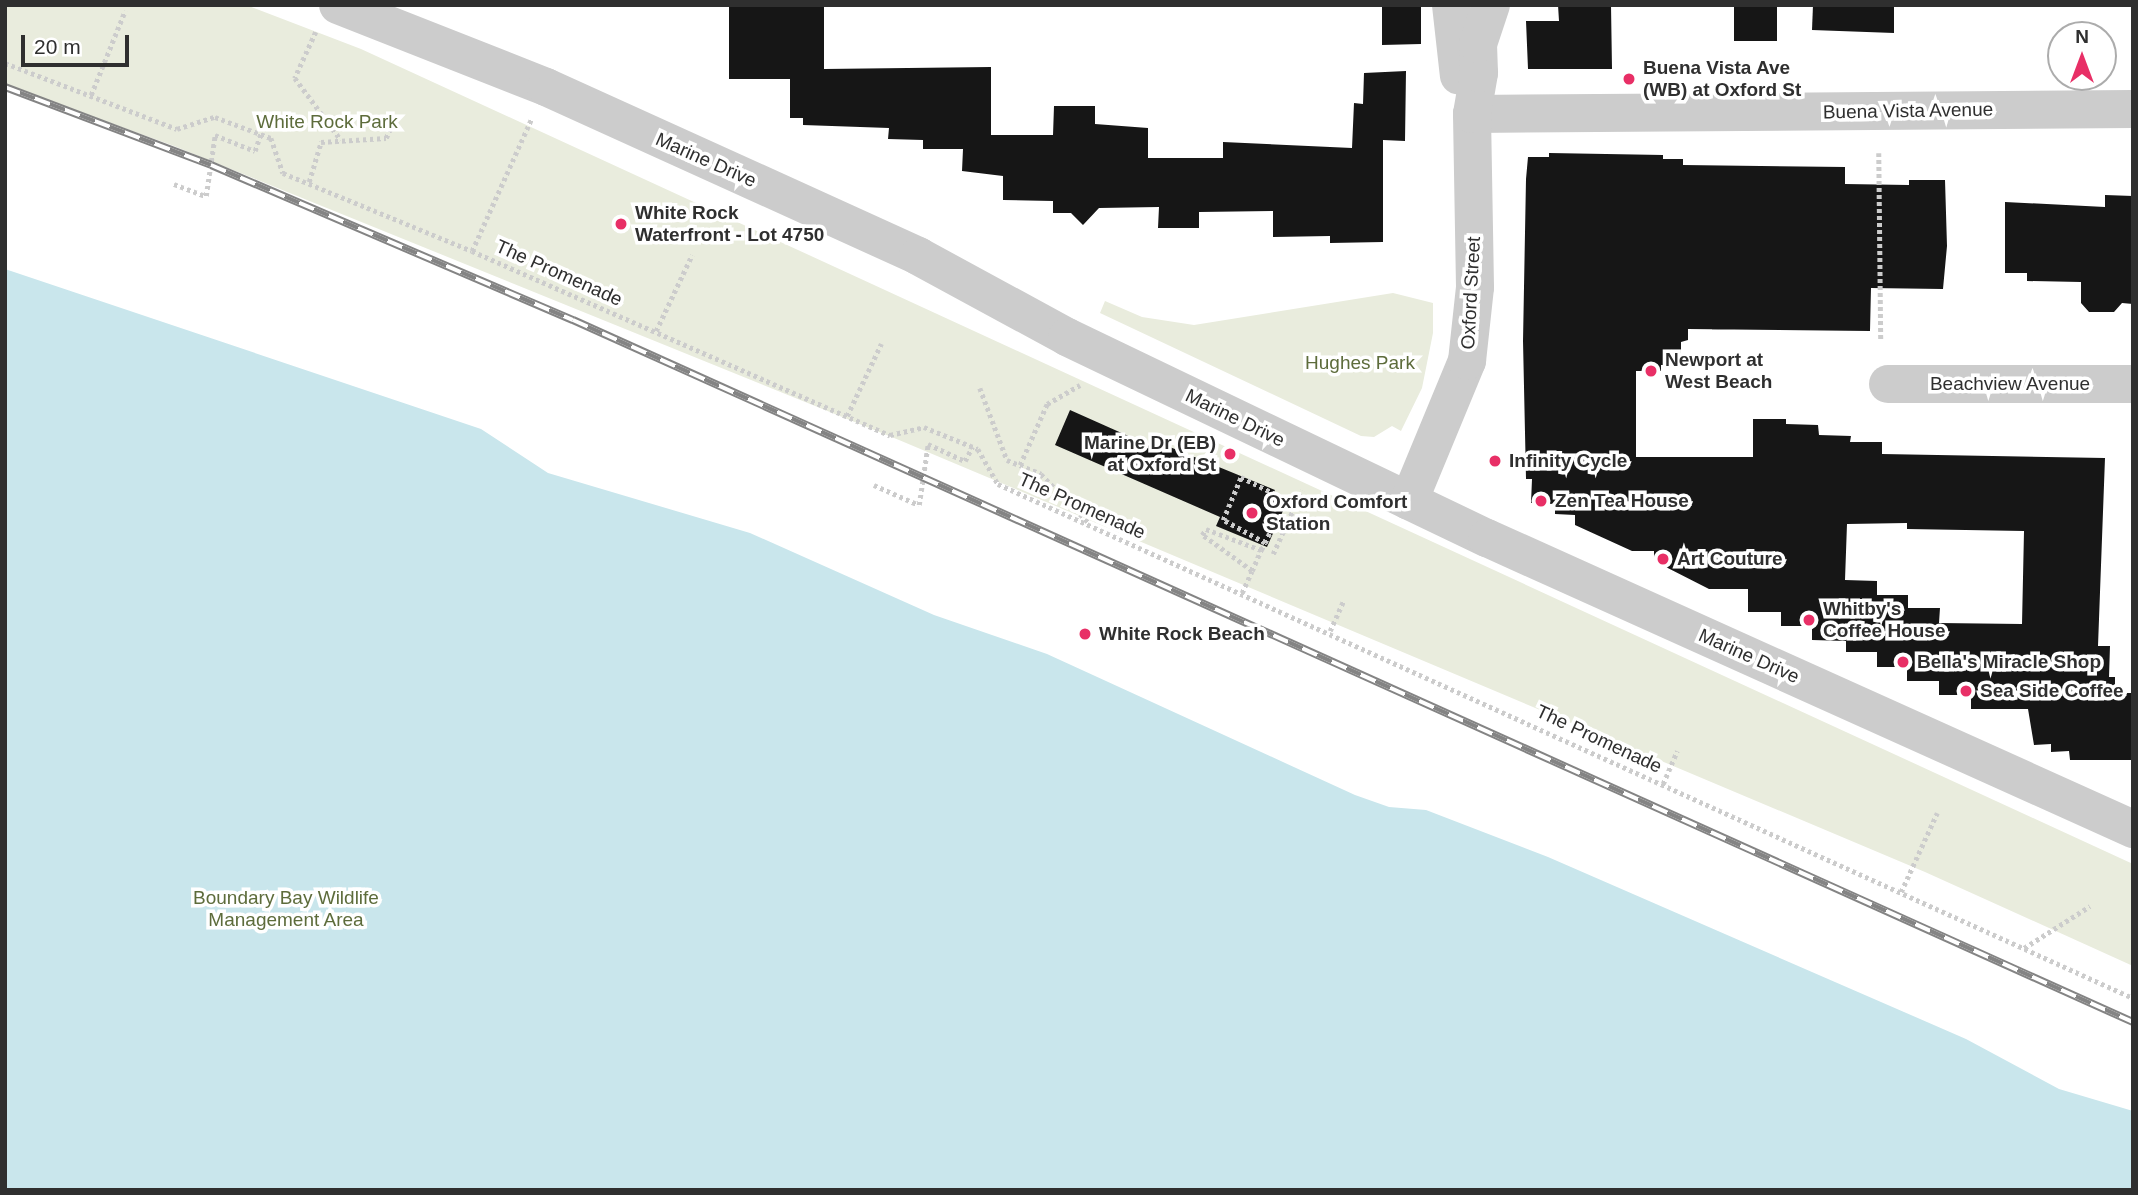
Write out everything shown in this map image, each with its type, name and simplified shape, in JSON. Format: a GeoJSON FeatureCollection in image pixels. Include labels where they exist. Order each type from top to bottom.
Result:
{"type":"FeatureCollection","features":[{"type":"Feature","properties":{"kind":"street","name":"Oxford Street"},"geometry":{"type":"LineString","coordinates":[[1451,5],[1458,74],[1472,114]]}},
{"type":"Feature","properties":{"kind":"street","name":"Oxford Street"},"geometry":{"type":"LineString","coordinates":[[1409,501],[1467,361],[1475,287],[1472,114],[1479,73],[1478,44],[1491,5]]}},
{"type":"Feature","properties":{"kind":"street","name":"Marine Drive"},"geometry":{"type":"LineString","coordinates":[[350,14],[546,87],[918,256],[1066,337],[1409,501],[2133,829]]}},
{"type":"Feature","properties":{"kind":"street","name":"Buena Vista Avenue"},"geometry":{"type":"LineString","coordinates":[[1472,114],[2133,109]]}},
{"type":"Feature","properties":{"kind":"street","name":"Beachview Avenue"},"geometry":{"type":"LineString","coordinates":[[1888,384],[2133,384]]}},
{"type":"Feature","properties":{"kind":"path"},"geometry":{"type":"LineString","coordinates":[[91,95],[125,11]]}},
{"type":"Feature","properties":{"kind":"path"},"geometry":{"type":"LineString","coordinates":[[341,140],[295,78],[350,14]]}},
{"type":"Feature","properties":{"kind":"path"},"geometry":{"type":"LineString","coordinates":[[5,63],[177,129],[215,117],[261,133],[255,151],[215,135],[206,196],[174,184]]}},
{"type":"Feature","properties":{"kind":"path"},"geometry":{"type":"LineString","coordinates":[[472,251],[546,87]]}},
{"type":"Feature","properties":{"kind":"path"},"geometry":{"type":"LineString","coordinates":[[309,182],[321,142],[386,138],[393,123]]}},
{"type":"Feature","properties":{"kind":"path","name":"The Promenade"},"geometry":{"type":"LineString","coordinates":[[261,133],[271,138],[283,173],[472,251],[890,435],[924,427],[978,449],[998,484],[1330,631],[2133,998]]}},
{"type":"Feature","properties":{"kind":"path"},"geometry":{"type":"LineString","coordinates":[[1880,153],[1881,340]]}},
{"type":"Feature","properties":{"kind":"path"},"geometry":{"type":"LineString","coordinates":[[656,331],[692,255]]}},
{"type":"Feature","properties":{"kind":"path"},"geometry":{"type":"LineString","coordinates":[[847,416],[881,345]]}},
{"type":"Feature","properties":{"kind":"path"},"geometry":{"type":"LineString","coordinates":[[1020,465],[1047,404],[1087,381]]}},
{"type":"Feature","properties":{"kind":"path"},"geometry":{"type":"LineString","coordinates":[[980,388],[1007,460],[1041,474],[1092,526]]}},
{"type":"Feature","properties":{"kind":"path"},"geometry":{"type":"LineString","coordinates":[[874,485],[919,505],[928,444],[965,461],[972,447]]}},
{"type":"Feature","properties":{"kind":"path"},"geometry":{"type":"LineString","coordinates":[[1265,543],[1223,520],[1241,477],[1295,504]]}},
{"type":"Feature","properties":{"kind":"path"},"geometry":{"type":"LineString","coordinates":[[1273,554],[1306,480]]}},
{"type":"Feature","properties":{"kind":"path"},"geometry":{"type":"LineString","coordinates":[[1252,571],[1202,535],[1206,529],[1261,550]]}},
{"type":"Feature","properties":{"kind":"path"},"geometry":{"type":"LineString","coordinates":[[1242,593],[1270,532]]}},
{"type":"Feature","properties":{"kind":"path"},"geometry":{"type":"LineString","coordinates":[[1330,631],[1343,602]]}},
{"type":"Feature","properties":{"kind":"path"},"geometry":{"type":"LineString","coordinates":[[1662,783],[1677,751]]}},
{"type":"Feature","properties":{"kind":"path"},"geometry":{"type":"LineString","coordinates":[[1901,892],[1937,813]]}},
{"type":"Feature","properties":{"kind":"path"},"geometry":{"type":"LineString","coordinates":[[2024,948],[2091,906]]}},
{"type":"Feature","properties":{"kind":"green space","name":"White Rock Park"},"geometry":{"type":"Polygon","coordinates":[[[5,5],[246,5],[361,49],[2133,864],[2133,966],[1925,872],[899,440],[174,146],[5,85],[5,5]]]}},
{"type":"Feature","properties":{"kind":"green space","name":"Hughes Park"},"geometry":{"type":"Polygon","coordinates":[[[1393,293],[1433,303],[1433,333],[1422,388],[1401,431],[1392,426],[1374,437],[1361,436],[1100,313],[1105,301],[1142,317],[1194,325],[1393,293]]]}},
{"type":"Feature","properties":{"kind":"water"},"geometry":{"type":"Polygon","coordinates":[[[5,269],[481,429],[548,473],[750,533],[934,615],[1047,654],[1355,795],[1389,807],[1426,810],[1548,857],[1966,1039],[2059,1089],[2133,1111],[2133,1190],[5,1190],[5,269]]]}},
{"type":"Feature","properties":{"kind":"building"},"geometry":{"type":"Polygon","coordinates":[[[729,5],[824,5],[824,69],[991,67],[991,135],[1053,135],[1054,106],[1095,106],[1095,124],[1148,128],[1148,158],[1223,158],[1223,142],[1352,148],[1354,103],[1363,104],[1364,73],[1406,71],[1405,141],[1383,140],[1383,242],[1330,243],[1330,236],[1273,237],[1273,211],[1199,212],[1199,228],[1158,228],[1159,207],[1099,208],[1083,225],[1071,213],[1053,213],[1053,201],[1003,200],[1003,176],[962,171],[963,149],[923,149],[923,140],[888,139],[889,128],[803,125],[803,118],[790,118],[790,79],[729,79],[729,5]]]}},
{"type":"Feature","properties":{"kind":"building"},"geometry":{"type":"Polygon","coordinates":[[[1382,5],[1421,5],[1421,44],[1382,45],[1382,5]]]}},
{"type":"Feature","properties":{"kind":"building"},"geometry":{"type":"Polygon","coordinates":[[[1558,5],[1611,5],[1612,69],[1528,69],[1526,21],[1559,21],[1558,5]]]}},
{"type":"Feature","properties":{"kind":"building"},"geometry":{"type":"Polygon","coordinates":[[[1734,5],[1777,5],[1777,41],[1734,41],[1734,5]]]}},
{"type":"Feature","properties":{"kind":"building"},"geometry":{"type":"Polygon","coordinates":[[[1813,5],[1894,5],[1894,33],[1812,30],[1813,5]]]}},
{"type":"Feature","properties":{"kind":"building"},"geometry":{"type":"Polygon","coordinates":[[[1549,153],[1663,155],[1663,159],[1683,159],[1683,165],[1845,167],[1845,184],[1909,185],[1909,180],[1945,180],[1947,246],[1943,289],[1871,288],[1870,331],[1688,329],[1688,340],[1681,342],[1681,365],[1661,365],[1661,371],[1636,371],[1636,457],[1753,457],[1753,419],[1786,419],[1786,424],[1818,425],[1819,435],[1851,436],[1850,442],[1882,442],[1882,454],[2105,458],[2098,646],[2110,646],[2109,677],[2115,677],[2115,693],[2133,693],[2133,760],[2070,760],[2069,751],[2051,752],[2051,744],[2034,745],[2028,709],[1971,709],[1971,695],[1939,695],[1939,681],[1907,681],[1907,667],[1877,667],[1877,652],[1846,652],[1846,641],[1812,640],[1812,626],[1781,626],[1781,612],[1748,612],[1748,589],[1709,589],[1654,561],[1654,551],[1632,551],[1575,525],[1575,515],[1555,514],[1555,504],[1531,503],[1532,479],[1526,479],[1523,341],[1526,179],[1528,157],[1549,157],[1549,153]],[[1907,523],[1847,524],[1845,580],[1877,581],[1877,595],[1908,595],[1908,608],[1940,608],[1939,623],[2022,624],[2024,531],[1907,529],[1907,523]]]}},
{"type":"Feature","properties":{"kind":"building"},"geometry":{"type":"Polygon","coordinates":[[[2105,195],[2133,196],[2133,304],[2122,303],[2114,312],[2089,312],[2081,303],[2081,282],[2027,281],[2027,273],[2005,273],[2005,202],[2105,207],[2105,195]]]}},
{"type":"Feature","properties":{"kind":"building"},"geometry":{"type":"Polygon","coordinates":[[[1070,410],[1162,451],[1165,445],[1275,490],[1271,498],[1286,504],[1267,547],[1216,526],[1220,517],[1055,445],[1070,410]]]}},
{"type":"Feature","properties":{"kind":"railway"},"geometry":{"type":"LineString","coordinates":[[5,87],[211,165],[573,320],[2133,1022]]}},
{"type":"Feature","properties":{"kind":"place","name":"Buena Vista Ave (WB) at Oxford St"},"geometry":{"type":"Point","coordinates":[1629,79]}},
{"type":"Feature","properties":{"kind":"place","name":"White Rock Waterfront - Lot 4750"},"geometry":{"type":"Point","coordinates":[621,224]}},
{"type":"Feature","properties":{"kind":"place","name":"Newport at West Beach"},"geometry":{"type":"Point","coordinates":[1651,371]}},
{"type":"Feature","properties":{"kind":"place","name":"Marine Dr (EB) at Oxford St"},"geometry":{"type":"Point","coordinates":[1230,454]}},
{"type":"Feature","properties":{"kind":"place","name":"Infinity Cycle"},"geometry":{"type":"Point","coordinates":[1495,461]}},
{"type":"Feature","properties":{"kind":"place","name":"Zen Tea House"},"geometry":{"type":"Point","coordinates":[1541,501]}},
{"type":"Feature","properties":{"kind":"place","name":"Oxford Comfort Station"},"geometry":{"type":"Point","coordinates":[1252,513]}},
{"type":"Feature","properties":{"kind":"place","name":"Art Couture"},"geometry":{"type":"Point","coordinates":[1663,559]}},
{"type":"Feature","properties":{"kind":"place","name":"Whitby's Coffee House"},"geometry":{"type":"Point","coordinates":[1809,620]}},
{"type":"Feature","properties":{"kind":"place","name":"White Rock Beach"},"geometry":{"type":"Point","coordinates":[1085,634]}},
{"type":"Feature","properties":{"kind":"place","name":"Bella's Miracle Shop"},"geometry":{"type":"Point","coordinates":[1903,662]}},
{"type":"Feature","properties":{"kind":"place","name":"Sea Side Coffee"},"geometry":{"type":"Point","coordinates":[1966,691]}},
{"type":"Feature","properties":{"kind":"park label","name":"Boundary Bay Wildlife Management Area"},"geometry":{"type":"Point","coordinates":[286,909]}}]}
